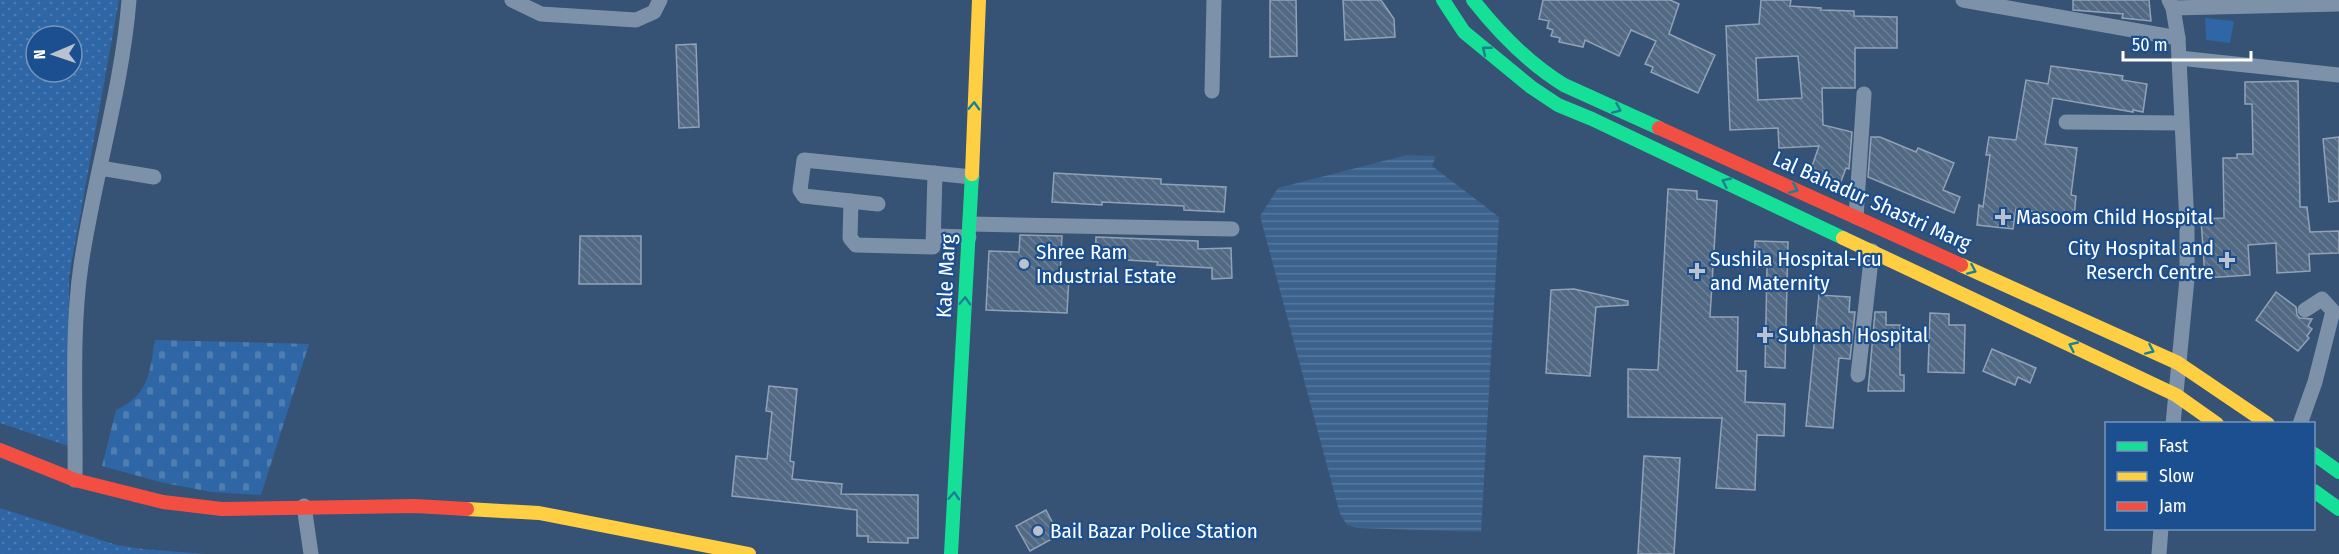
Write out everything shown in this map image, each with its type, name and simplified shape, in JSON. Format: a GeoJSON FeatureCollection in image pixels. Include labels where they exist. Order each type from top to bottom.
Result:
{"type":"FeatureCollection","features":[{"type":"Feature","properties":{"kind":"main road","name":"Kale Marg"},"geometry":{"type":"LineString","coordinates":[[951,554],[972,177],[979,0]]}},
{"type":"Feature","properties":{"kind":"main road","name":"Lal Bahadur Shastri Marg"},"geometry":{"type":"LineString","coordinates":[[1443,0],[1464,32],[1531,87],[1558,105],[1593,119],[2176,395],[2216,422]]}},
{"type":"Feature","properties":{"kind":"main road","name":"Lal Bahadur Shastri Marg"},"geometry":{"type":"LineString","coordinates":[[1473,0],[1484,15],[1545,75],[2178,363],[2266,422]]}},
{"type":"Feature","properties":{"kind":"main road"},"geometry":{"type":"LineString","coordinates":[[0,450],[75,480],[163,502],[222,509],[415,506],[539,513],[749,554]]}},
{"type":"Feature","properties":{"kind":"main road"},"geometry":{"type":"LineString","coordinates":[[2315,455],[2339,472]]}},
{"type":"Feature","properties":{"kind":"main road"},"geometry":{"type":"LineString","coordinates":[[2315,492],[2339,509]]}},
{"type":"Feature","properties":{"kind":"street"},"geometry":{"type":"LineString","coordinates":[[75,480],[76,352],[80,269],[110,118],[129,0]]}},
{"type":"Feature","properties":{"kind":"street"},"geometry":{"type":"LineString","coordinates":[[512,0],[541,14],[636,20],[654,12],[660,0]]}},
{"type":"Feature","properties":{"kind":"street"},"geometry":{"type":"LineString","coordinates":[[1212,91],[1214,0]]}},
{"type":"Feature","properties":{"kind":"street"},"geometry":{"type":"LineString","coordinates":[[1963,0],[2178,38]]}},
{"type":"Feature","properties":{"kind":"street"},"geometry":{"type":"LineString","coordinates":[[2173,422],[2187,279],[2187,225],[2178,38],[2170,4],[2339,4]]}},
{"type":"Feature","properties":{"kind":"street"},"geometry":{"type":"LineString","coordinates":[[2179,58],[2339,75]]}},
{"type":"Feature","properties":{"kind":"street"},"geometry":{"type":"LineString","coordinates":[[1856,217],[1864,94]]}},
{"type":"Feature","properties":{"kind":"street"},"geometry":{"type":"LineString","coordinates":[[2066,122],[2181,123]]}},
{"type":"Feature","properties":{"kind":"street"},"geometry":{"type":"LineString","coordinates":[[878,204],[804,196],[800,190],[804,160],[972,177]]}},
{"type":"Feature","properties":{"kind":"street"},"geometry":{"type":"LineString","coordinates":[[99,168],[154,177]]}},
{"type":"Feature","properties":{"kind":"street"},"geometry":{"type":"LineString","coordinates":[[851,201],[850,238],[856,245],[930,248],[935,245],[935,173]]}},
{"type":"Feature","properties":{"kind":"street"},"geometry":{"type":"LineString","coordinates":[[935,236],[969,231],[1232,229]]}},
{"type":"Feature","properties":{"kind":"street"},"geometry":{"type":"LineString","coordinates":[[1858,375],[1872,251]]}},
{"type":"Feature","properties":{"kind":"street"},"geometry":{"type":"LineString","coordinates":[[2300,422],[2315,382],[2333,311],[2322,299],[2305,310]]}},
{"type":"Feature","properties":{"kind":"street"},"geometry":{"type":"LineString","coordinates":[[304,506],[311,554]]}},
{"type":"Feature","properties":{"kind":"street"},"geometry":{"type":"LineString","coordinates":[[2159,554],[2161,530]]}},
{"type":"Feature","properties":{"kind":"green space"},"geometry":{"type":"Polygon","coordinates":[[[0,0],[119,0],[69,277],[68,446],[0,423],[0,0]]]}},
{"type":"Feature","properties":{"kind":"green space"},"geometry":{"type":"Polygon","coordinates":[[[2205,18],[2234,21],[2230,43],[2206,40],[2205,18]]]}},
{"type":"Feature","properties":{"kind":"green space"},"geometry":{"type":"Polygon","coordinates":[[[155,340],[309,344],[261,495],[211,492],[160,482],[102,466],[116,410],[127,404],[142,390],[149,372],[155,340]]]}},
{"type":"Feature","properties":{"kind":"green space"},"geometry":{"type":"Polygon","coordinates":[[[0,508],[117,545],[207,554],[0,554],[0,508]]]}},
{"type":"Feature","properties":{"kind":"shaded area"},"geometry":{"type":"Polygon","coordinates":[[[1407,155],[1436,156],[1432,166],[1499,217],[1481,532],[1357,528],[1347,525],[1340,514],[1260,216],[1278,188],[1407,155]]]}},
{"type":"Feature","properties":{"kind":"building"},"geometry":{"type":"Polygon","coordinates":[[[1270,0],[1296,0],[1297,56],[1270,57],[1270,0]]]}},
{"type":"Feature","properties":{"kind":"building"},"geometry":{"type":"Polygon","coordinates":[[[1343,0],[1381,0],[1394,19],[1395,37],[1345,40],[1343,0]]]}},
{"type":"Feature","properties":{"kind":"building"},"geometry":{"type":"Polygon","coordinates":[[[1543,0],[1670,0],[1679,4],[1669,34],[1715,55],[1698,93],[1651,72],[1653,67],[1645,64],[1656,41],[1631,30],[1619,56],[1585,40],[1583,47],[1559,42],[1560,38],[1551,36],[1553,30],[1547,28],[1549,21],[1539,19],[1543,0]]]}},
{"type":"Feature","properties":{"kind":"building"},"geometry":{"type":"Polygon","coordinates":[[[1761,0],[1791,0],[1790,6],[1854,11],[1854,16],[1897,17],[1897,48],[1855,48],[1855,88],[1822,88],[1823,125],[1852,132],[1849,169],[1846,168],[1840,184],[1810,172],[1819,146],[1779,148],[1778,128],[1730,130],[1726,26],[1759,24],[1761,0]],[[1798,56],[1756,58],[1758,100],[1802,98],[1798,56]]]}},
{"type":"Feature","properties":{"kind":"building"},"geometry":{"type":"Polygon","coordinates":[[[2073,0],[2149,0],[2151,21],[2122,18],[2123,14],[2073,10],[2073,0]]]}},
{"type":"Feature","properties":{"kind":"building"},"geometry":{"type":"Polygon","coordinates":[[[696,44],[699,127],[679,128],[676,45],[696,44]]]}},
{"type":"Feature","properties":{"kind":"building"},"geometry":{"type":"Polygon","coordinates":[[[2051,66],[2123,76],[2122,80],[2147,84],[2143,112],[2053,98],[2045,144],[2077,148],[2071,195],[2076,196],[2074,217],[2016,209],[2013,229],[1977,225],[1979,205],[1983,207],[1990,155],[1986,155],[1989,137],[2016,140],[2026,80],[2048,84],[2051,66]]]}},
{"type":"Feature","properties":{"kind":"building"},"geometry":{"type":"Polygon","coordinates":[[[2298,81],[2300,207],[2307,207],[2310,232],[2339,231],[2339,253],[2309,254],[2310,271],[2277,273],[2276,243],[2248,245],[2250,275],[2205,278],[2201,219],[2224,218],[2223,158],[2237,158],[2237,154],[2253,154],[2252,104],[2245,104],[2245,82],[2298,81]]]}},
{"type":"Feature","properties":{"kind":"building"},"geometry":{"type":"Polygon","coordinates":[[[1871,137],[1880,137],[1916,152],[1918,148],[1954,163],[1943,190],[1960,197],[1954,213],[1868,177],[1871,137]]]}},
{"type":"Feature","properties":{"kind":"building"},"geometry":{"type":"Polygon","coordinates":[[[2339,137],[2339,201],[2329,202],[2323,139],[2339,137]]]}},
{"type":"Feature","properties":{"kind":"building"},"geometry":{"type":"Polygon","coordinates":[[[1054,173],[1161,179],[1161,184],[1226,187],[1224,212],[1184,210],[1184,206],[1052,202],[1054,173]]]}},
{"type":"Feature","properties":{"kind":"building"},"geometry":{"type":"Polygon","coordinates":[[[1668,189],[1697,191],[1697,199],[1717,201],[1710,317],[1738,317],[1737,371],[1746,371],[1745,402],[1785,404],[1784,436],[1757,435],[1755,490],[1716,488],[1722,418],[1628,417],[1628,369],[1658,370],[1668,189]]]}},
{"type":"Feature","properties":{"kind":"building","name":"Shree Ram Industrial Estate"},"geometry":{"type":"Polygon","coordinates":[[[1020,235],[1062,236],[1060,276],[1069,276],[1067,313],[986,310],[989,251],[1019,252],[1020,235]]]}},
{"type":"Feature","properties":{"kind":"building"},"geometry":{"type":"Polygon","coordinates":[[[580,236],[641,236],[641,284],[579,284],[580,236]]]}},
{"type":"Feature","properties":{"kind":"building"},"geometry":{"type":"Polygon","coordinates":[[[1096,237],[1198,241],[1198,249],[1231,248],[1232,278],[1212,279],[1212,268],[1095,258],[1096,237]]]}},
{"type":"Feature","properties":{"kind":"building"},"geometry":{"type":"Polygon","coordinates":[[[1755,241],[1788,242],[1785,368],[1765,367],[1767,267],[1754,267],[1755,241]]]}},
{"type":"Feature","properties":{"kind":"building"},"geometry":{"type":"Polygon","coordinates":[[[1574,289],[1628,301],[1628,305],[1596,307],[1590,376],[1546,373],[1551,290],[1574,289]]]}},
{"type":"Feature","properties":{"kind":"building"},"geometry":{"type":"Polygon","coordinates":[[[2276,292],[2296,307],[2300,318],[2312,319],[2308,326],[2312,329],[2307,336],[2309,338],[2298,351],[2256,320],[2276,292]]]}},
{"type":"Feature","properties":{"kind":"building"},"geometry":{"type":"Polygon","coordinates":[[[1819,295],[1850,297],[1849,312],[1855,312],[1850,359],[1839,358],[1833,428],[1806,426],[1819,295]]]}},
{"type":"Feature","properties":{"kind":"building"},"geometry":{"type":"Polygon","coordinates":[[[1875,312],[1886,312],[1886,325],[1900,325],[1900,375],[1904,375],[1904,391],[1868,391],[1875,312]]]}},
{"type":"Feature","properties":{"kind":"building"},"geometry":{"type":"Polygon","coordinates":[[[1930,313],[1949,314],[1949,325],[1965,325],[1964,373],[1928,372],[1930,313]]]}},
{"type":"Feature","properties":{"kind":"building"},"geometry":{"type":"Polygon","coordinates":[[[1992,349],[2036,368],[2030,383],[2018,377],[2015,385],[1983,371],[1992,349]]]}},
{"type":"Feature","properties":{"kind":"building"},"geometry":{"type":"Polygon","coordinates":[[[769,386],[797,389],[790,461],[794,462],[792,479],[842,484],[841,494],[918,495],[918,538],[908,538],[908,543],[868,542],[868,536],[857,536],[857,510],[732,496],[736,456],[767,459],[772,412],[766,411],[769,386]]]}},
{"type":"Feature","properties":{"kind":"building"},"geometry":{"type":"Polygon","coordinates":[[[1644,456],[1680,458],[1674,554],[1638,554],[1644,456]]]}},
{"type":"Feature","properties":{"kind":"building","name":"Bail Bazar Police Station"},"geometry":{"type":"Polygon","coordinates":[[[1046,510],[1059,535],[1030,551],[1016,526],[1046,510]]]}},
{"type":"Feature","properties":{"kind":"traffic: fast"},"geometry":{"type":"LineString","coordinates":[[1443,0],[1464,32],[1531,87],[1558,105],[1843,238]]}},
{"type":"Feature","properties":{"kind":"traffic: fast"},"geometry":{"type":"LineString","coordinates":[[1473,0],[1515,47],[1564,85],[1659,128]]}},
{"type":"Feature","properties":{"kind":"traffic: fast"},"geometry":{"type":"LineString","coordinates":[[951,554],[972,174]]}},
{"type":"Feature","properties":{"kind":"traffic: fast"},"geometry":{"type":"LineString","coordinates":[[2315,455],[2339,472]]}},
{"type":"Feature","properties":{"kind":"traffic: fast"},"geometry":{"type":"LineString","coordinates":[[2315,492],[2339,509]]}},
{"type":"Feature","properties":{"kind":"traffic: slow"},"geometry":{"type":"LineString","coordinates":[[972,174],[979,0]]}},
{"type":"Feature","properties":{"kind":"traffic: slow"},"geometry":{"type":"LineString","coordinates":[[1843,238],[2176,395],[2214,422]]}},
{"type":"Feature","properties":{"kind":"traffic: slow"},"geometry":{"type":"LineString","coordinates":[[1961,265],[2178,363],[2265,422]]}},
{"type":"Feature","properties":{"kind":"traffic: slow"},"geometry":{"type":"LineString","coordinates":[[467,509],[539,513],[749,554]]}},
{"type":"Feature","properties":{"kind":"traffic: jam"},"geometry":{"type":"LineString","coordinates":[[1659,128],[1961,265]]}},
{"type":"Feature","properties":{"kind":"traffic: jam"},"geometry":{"type":"LineString","coordinates":[[0,450],[75,480],[163,502],[222,509],[415,506],[467,509]]}},
{"type":"Feature","properties":{"kind":"place","name":"Masoom Child Hospital"},"geometry":{"type":"Point","coordinates":[2003,217]}},
{"type":"Feature","properties":{"kind":"place","name":"City Hospital and Reserch Centre"},"geometry":{"type":"Point","coordinates":[2227,260]}},
{"type":"Feature","properties":{"kind":"place","name":"Shree Ram Industrial Estate"},"geometry":{"type":"Point","coordinates":[1024,264]}},
{"type":"Feature","properties":{"kind":"place","name":"Sushila Hospital-Icu and Maternity"},"geometry":{"type":"Point","coordinates":[1697,271]}},
{"type":"Feature","properties":{"kind":"place","name":"Subhash Hospital"},"geometry":{"type":"Point","coordinates":[1765,335]}},
{"type":"Feature","properties":{"kind":"place","name":"Bail Bazar Police Station"},"geometry":{"type":"Point","coordinates":[1038,531]}}]}
